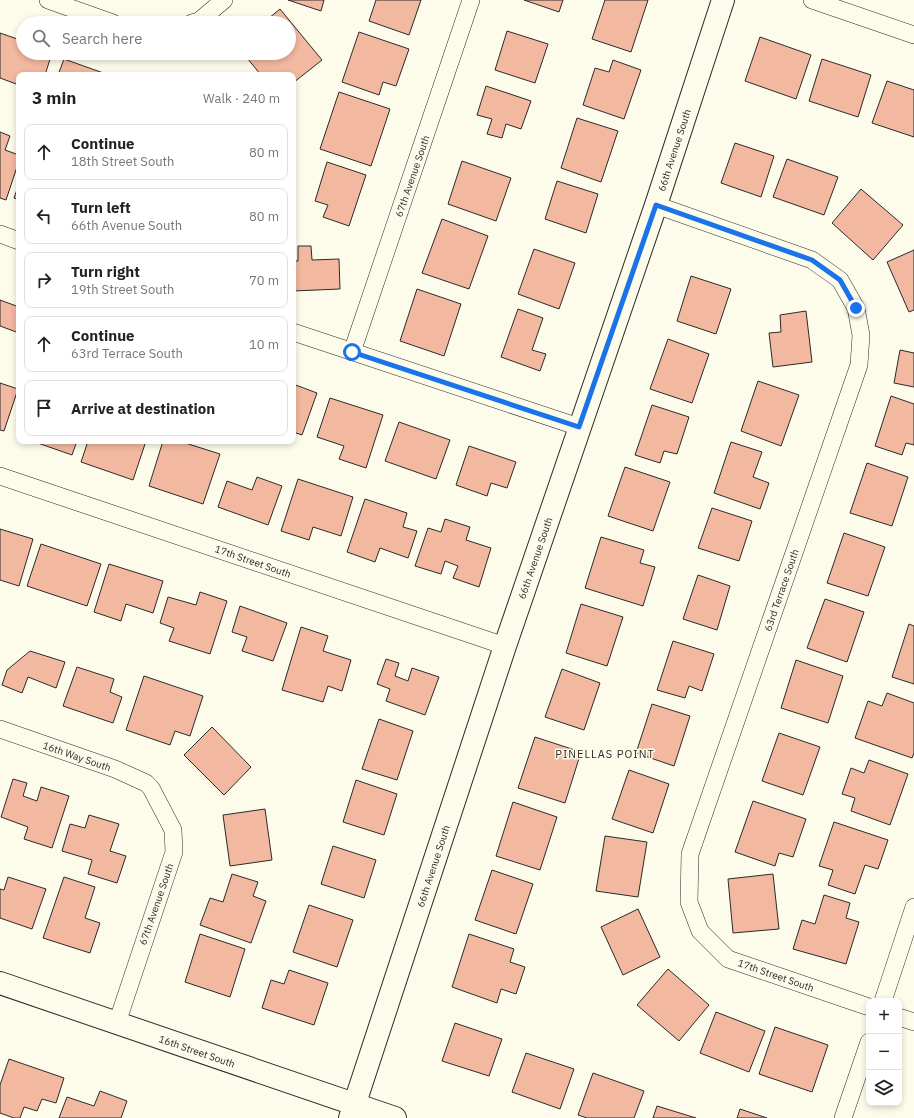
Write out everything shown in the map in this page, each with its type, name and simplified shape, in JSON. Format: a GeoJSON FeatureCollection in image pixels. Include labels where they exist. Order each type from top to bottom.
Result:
{"type":"FeatureCollection","features":[{"type":"Feature","properties":{"kind":"street"},"geometry":{"type":"LineString","coordinates":[[48,0],[93,16]]}},
{"type":"Feature","properties":{"kind":"street"},"geometry":{"type":"LineString","coordinates":[[203,16],[224,0]]}},
{"type":"Feature","properties":{"kind":"street","name":"67th Avenue South"},"geometry":{"type":"LineString","coordinates":[[352,352],[471,0]]}},
{"type":"Feature","properties":{"kind":"street","name":"66th Avenue South"},"geometry":{"type":"LineString","coordinates":[[352,1111],[505,646],[656,205],[724,0]]}},
{"type":"Feature","properties":{"kind":"street"},"geometry":{"type":"LineString","coordinates":[[812,0],[914,35]]}},
{"type":"Feature","properties":{"kind":"street","name":"63rd Terrace South"},"geometry":{"type":"LineString","coordinates":[[656,205],[812,260],[840,280],[856,308],[861,335],[859,365],[690,854],[689,902]]}},
{"type":"Feature","properties":{"kind":"street"},"geometry":{"type":"LineString","coordinates":[[0,234],[16,240]]}},
{"type":"Feature","properties":{"kind":"street"},"geometry":{"type":"LineString","coordinates":[[296,333],[579,427]]}},
{"type":"Feature","properties":{"kind":"street","name":"17th Street South"},"geometry":{"type":"LineString","coordinates":[[0,476],[505,646]]}},
{"type":"Feature","properties":{"kind":"street","name":"16th Way South"},"geometry":{"type":"LineString","coordinates":[[0,729],[115,769],[146,782],[151,788]]}},
{"type":"Feature","properties":{"kind":"street","name":"67th Avenue South"},"geometry":{"type":"LineString","coordinates":[[117,1023],[174,852],[173,830],[151,788]]}},
{"type":"Feature","properties":{"kind":"street","name":"17th Street South"},"geometry":{"type":"LineString","coordinates":[[689,902],[700,931],[728,959],[866,1006]]}},
{"type":"Feature","properties":{"kind":"street"},"geometry":{"type":"LineString","coordinates":[[884,998],[914,907]]}},
{"type":"Feature","properties":{"kind":"street","name":"16th Street South"},"geometry":{"type":"LineString","coordinates":[[0,984],[117,1023],[352,1111],[395,1118]]}},
{"type":"Feature","properties":{"kind":"street"},"geometry":{"type":"LineString","coordinates":[[902,1018],[914,1022]]}},
{"type":"Feature","properties":{"kind":"street"},"geometry":{"type":"LineString","coordinates":[[843,1118],[866,1051]]}},
{"type":"Feature","properties":{"kind":"building"},"geometry":{"type":"Polygon","coordinates":[[[288,0],[324,0],[321,11],[288,0]]]}},
{"type":"Feature","properties":{"kind":"building"},"geometry":{"type":"Polygon","coordinates":[[[376,0],[421,0],[409,35],[369,21],[376,0]]]}},
{"type":"Feature","properties":{"kind":"building"},"geometry":{"type":"Polygon","coordinates":[[[524,0],[563,0],[559,12],[524,0]]]}},
{"type":"Feature","properties":{"kind":"building"},"geometry":{"type":"Polygon","coordinates":[[[605,0],[648,0],[631,52],[592,39],[605,0]]]}},
{"type":"Feature","properties":{"kind":"building"},"geometry":{"type":"Polygon","coordinates":[[[280,9],[286,16],[272,16],[280,9]]]}},
{"type":"Feature","properties":{"kind":"building"},"geometry":{"type":"Polygon","coordinates":[[[296,28],[322,60],[296,81],[296,72],[259,72],[249,60],[296,60],[296,28]]]}},
{"type":"Feature","properties":{"kind":"building"},"geometry":{"type":"Polygon","coordinates":[[[507,31],[548,44],[535,83],[495,70],[507,31]]]}},
{"type":"Feature","properties":{"kind":"building"},"geometry":{"type":"Polygon","coordinates":[[[359,32],[409,49],[396,86],[383,82],[379,95],[342,82],[359,32]]]}},
{"type":"Feature","properties":{"kind":"building"},"geometry":{"type":"Polygon","coordinates":[[[0,33],[16,39],[16,60],[50,60],[46,72],[16,72],[16,84],[0,78],[0,33]]]}},
{"type":"Feature","properties":{"kind":"building"},"geometry":{"type":"Polygon","coordinates":[[[760,37],[811,55],[796,99],[745,81],[760,37]]]}},
{"type":"Feature","properties":{"kind":"building"},"geometry":{"type":"Polygon","coordinates":[[[822,59],[871,75],[858,117],[809,101],[822,59]]]}},
{"type":"Feature","properties":{"kind":"building"},"geometry":{"type":"Polygon","coordinates":[[[64,60],[67,60],[101,72],[59,72],[64,60]]]}},
{"type":"Feature","properties":{"kind":"building"},"geometry":{"type":"Polygon","coordinates":[[[613,60],[641,70],[624,119],[583,105],[595,68],[609,72],[613,60]]]}},
{"type":"Feature","properties":{"kind":"building"},"geometry":{"type":"Polygon","coordinates":[[[887,81],[914,90],[914,137],[872,123],[887,81]]]}},
{"type":"Feature","properties":{"kind":"building"},"geometry":{"type":"Polygon","coordinates":[[[486,86],[531,101],[521,129],[506,124],[502,138],[487,134],[492,119],[477,115],[486,86]]]}},
{"type":"Feature","properties":{"kind":"building"},"geometry":{"type":"Polygon","coordinates":[[[339,92],[390,109],[371,166],[320,149],[339,92]]]}},
{"type":"Feature","properties":{"kind":"building"},"geometry":{"type":"Polygon","coordinates":[[[577,118],[618,131],[601,182],[561,168],[577,118]]]}},
{"type":"Feature","properties":{"kind":"building"},"geometry":{"type":"Polygon","coordinates":[[[0,132],[10,136],[5,150],[16,154],[16,170],[6,200],[0,198],[0,132]]]}},
{"type":"Feature","properties":{"kind":"building"},"geometry":{"type":"Polygon","coordinates":[[[735,143],[774,156],[761,197],[721,183],[735,143]]]}},
{"type":"Feature","properties":{"kind":"building"},"geometry":{"type":"Polygon","coordinates":[[[787,159],[838,177],[824,215],[773,197],[787,159]]]}},
{"type":"Feature","properties":{"kind":"building"},"geometry":{"type":"Polygon","coordinates":[[[462,161],[511,178],[496,221],[448,204],[462,161]]]}},
{"type":"Feature","properties":{"kind":"building"},"geometry":{"type":"Polygon","coordinates":[[[327,162],[366,175],[349,226],[323,217],[328,205],[315,201],[327,162]]]}},
{"type":"Feature","properties":{"kind":"building"},"geometry":{"type":"Polygon","coordinates":[[[557,181],[598,194],[586,233],[545,219],[557,181]]]}},
{"type":"Feature","properties":{"kind":"building"},"geometry":{"type":"Polygon","coordinates":[[[861,189],[903,225],[873,260],[832,223],[861,189]]]}},
{"type":"Feature","properties":{"kind":"building"},"geometry":{"type":"Polygon","coordinates":[[[442,219],[488,236],[469,289],[422,273],[442,219]]]}},
{"type":"Feature","properties":{"kind":"building"},"geometry":{"type":"Polygon","coordinates":[[[298,246],[311,246],[312,260],[339,259],[340,289],[296,291],[296,261],[298,261],[298,246]]]}},
{"type":"Feature","properties":{"kind":"building"},"geometry":{"type":"Polygon","coordinates":[[[534,249],[575,263],[559,309],[518,294],[534,249]]]}},
{"type":"Feature","properties":{"kind":"building"},"geometry":{"type":"Polygon","coordinates":[[[914,250],[914,310],[909,312],[887,262],[914,250]]]}},
{"type":"Feature","properties":{"kind":"building"},"geometry":{"type":"Polygon","coordinates":[[[691,276],[731,289],[716,334],[677,321],[691,276]]]}},
{"type":"Feature","properties":{"kind":"building"},"geometry":{"type":"Polygon","coordinates":[[[417,289],[461,304],[444,356],[400,341],[417,289]]]}},
{"type":"Feature","properties":{"kind":"building"},"geometry":{"type":"Polygon","coordinates":[[[0,300],[16,306],[16,332],[0,326],[0,300]]]}},
{"type":"Feature","properties":{"kind":"building"},"geometry":{"type":"Polygon","coordinates":[[[518,309],[543,318],[532,350],[546,354],[540,371],[501,357],[518,309]]]}},
{"type":"Feature","properties":{"kind":"building"},"geometry":{"type":"Polygon","coordinates":[[[806,311],[812,362],[773,367],[769,333],[781,332],[780,315],[806,311]]]}},
{"type":"Feature","properties":{"kind":"building"},"geometry":{"type":"Polygon","coordinates":[[[668,339],[709,354],[692,403],[650,389],[668,339]]]}},
{"type":"Feature","properties":{"kind":"building"},"geometry":{"type":"Polygon","coordinates":[[[900,350],[914,353],[914,387],[894,383],[900,350]]]}},
{"type":"Feature","properties":{"kind":"building"},"geometry":{"type":"Polygon","coordinates":[[[758,381],[799,395],[781,446],[741,431],[758,381]]]}},
{"type":"Feature","properties":{"kind":"building"},"geometry":{"type":"Polygon","coordinates":[[[0,383],[16,388],[16,395],[4,431],[0,430],[0,383]]]}},
{"type":"Feature","properties":{"kind":"building"},"geometry":{"type":"Polygon","coordinates":[[[296,385],[317,393],[302,435],[296,433],[296,385]]]}},
{"type":"Feature","properties":{"kind":"building"},"geometry":{"type":"Polygon","coordinates":[[[891,396],[914,404],[914,445],[906,443],[902,455],[875,446],[891,396]]]}},
{"type":"Feature","properties":{"kind":"building"},"geometry":{"type":"Polygon","coordinates":[[[330,398],[383,415],[366,468],[339,459],[344,446],[317,437],[330,398]]]}},
{"type":"Feature","properties":{"kind":"building"},"geometry":{"type":"Polygon","coordinates":[[[652,405],[689,417],[677,454],[664,451],[660,463],[635,455],[652,405]]]}},
{"type":"Feature","properties":{"kind":"building"},"geometry":{"type":"Polygon","coordinates":[[[399,422],[450,440],[436,479],[385,461],[399,422]]]}},
{"type":"Feature","properties":{"kind":"building"},"geometry":{"type":"Polygon","coordinates":[[[731,442],[762,452],[753,477],[769,483],[760,509],[714,493],[731,442]]]}},
{"type":"Feature","properties":{"kind":"building"},"geometry":{"type":"Polygon","coordinates":[[[41,444],[76,444],[72,455],[41,444]]]}},
{"type":"Feature","properties":{"kind":"building"},"geometry":{"type":"Polygon","coordinates":[[[87,444],[145,444],[133,480],[81,462],[87,444]]]}},
{"type":"Feature","properties":{"kind":"building"},"geometry":{"type":"Polygon","coordinates":[[[162,444],[188,444],[220,454],[203,504],[149,486],[162,444]]]}},
{"type":"Feature","properties":{"kind":"building"},"geometry":{"type":"Polygon","coordinates":[[[469,446],[516,462],[507,488],[491,483],[487,496],[456,485],[469,446]]]}},
{"type":"Feature","properties":{"kind":"building"},"geometry":{"type":"Polygon","coordinates":[[[867,463],[908,477],[892,526],[850,513],[867,463]]]}},
{"type":"Feature","properties":{"kind":"building"},"geometry":{"type":"Polygon","coordinates":[[[625,467],[670,482],[653,531],[608,516],[625,467]]]}},
{"type":"Feature","properties":{"kind":"building"},"geometry":{"type":"Polygon","coordinates":[[[257,477],[282,486],[268,525],[218,507],[227,481],[252,490],[257,477]]]}},
{"type":"Feature","properties":{"kind":"building"},"geometry":{"type":"Polygon","coordinates":[[[298,479],[353,497],[341,536],[313,527],[309,540],[281,531],[298,479]]]}},
{"type":"Feature","properties":{"kind":"building"},"geometry":{"type":"Polygon","coordinates":[[[365,499],[407,513],[403,527],[417,531],[408,558],[380,548],[375,562],[347,552],[365,499]]]}},
{"type":"Feature","properties":{"kind":"building"},"geometry":{"type":"Polygon","coordinates":[[[712,508],[752,521],[739,561],[698,548],[712,508]]]}},
{"type":"Feature","properties":{"kind":"building"},"geometry":{"type":"Polygon","coordinates":[[[445,519],[470,527],[466,540],[491,548],[479,587],[453,578],[458,566],[445,561],[441,574],[415,566],[428,528],[441,532],[445,519]]]}},
{"type":"Feature","properties":{"kind":"building"},"geometry":{"type":"Polygon","coordinates":[[[0,529],[33,539],[19,586],[0,580],[0,529]]]}},
{"type":"Feature","properties":{"kind":"building"},"geometry":{"type":"Polygon","coordinates":[[[844,533],[885,547],[868,596],[827,583],[844,533]]]}},
{"type":"Feature","properties":{"kind":"building"},"geometry":{"type":"Polygon","coordinates":[[[601,537],[644,550],[640,563],[655,567],[643,606],[585,588],[601,537]]]}},
{"type":"Feature","properties":{"kind":"building"},"geometry":{"type":"Polygon","coordinates":[[[41,544],[101,564],[87,606],[27,586],[41,544]]]}},
{"type":"Feature","properties":{"kind":"building"},"geometry":{"type":"Polygon","coordinates":[[[109,564],[163,581],[153,613],[126,604],[121,621],[94,612],[109,564]]]}},
{"type":"Feature","properties":{"kind":"building"},"geometry":{"type":"Polygon","coordinates":[[[698,575],[730,586],[717,630],[683,619],[698,575]]]}},
{"type":"Feature","properties":{"kind":"building"},"geometry":{"type":"Polygon","coordinates":[[[200,592],[227,601],[210,654],[169,641],[174,628],[160,623],[168,597],[196,605],[200,592]]]}},
{"type":"Feature","properties":{"kind":"building"},"geometry":{"type":"Polygon","coordinates":[[[825,599],[864,612],[847,662],[807,648],[825,599]]]}},
{"type":"Feature","properties":{"kind":"building"},"geometry":{"type":"Polygon","coordinates":[[[581,604],[623,617],[607,666],[566,653],[581,604]]]}},
{"type":"Feature","properties":{"kind":"building"},"geometry":{"type":"Polygon","coordinates":[[[240,606],[287,623],[273,661],[242,651],[247,637],[232,632],[240,606]]]}},
{"type":"Feature","properties":{"kind":"building"},"geometry":{"type":"Polygon","coordinates":[[[909,624],[914,626],[914,684],[892,677],[909,624]]]}},
{"type":"Feature","properties":{"kind":"building"},"geometry":{"type":"Polygon","coordinates":[[[301,627],[328,636],[323,651],[351,660],[342,691],[328,686],[323,702],[282,690],[301,627]]]}},
{"type":"Feature","properties":{"kind":"building"},"geometry":{"type":"Polygon","coordinates":[[[673,641],[714,654],[702,691],[689,686],[685,698],[657,690],[673,641]]]}},
{"type":"Feature","properties":{"kind":"building"},"geometry":{"type":"Polygon","coordinates":[[[30,651],[65,662],[56,688],[28,677],[22,693],[2,685],[7,670],[30,651]]]}},
{"type":"Feature","properties":{"kind":"building"},"geometry":{"type":"Polygon","coordinates":[[[386,659],[399,663],[395,676],[408,681],[412,668],[439,677],[425,715],[386,701],[390,689],[377,684],[386,659]]]}},
{"type":"Feature","properties":{"kind":"building"},"geometry":{"type":"Polygon","coordinates":[[[796,660],[843,676],[828,723],[781,708],[796,660]]]}},
{"type":"Feature","properties":{"kind":"building"},"geometry":{"type":"Polygon","coordinates":[[[77,667],[114,679],[110,692],[122,697],[113,723],[63,706],[77,667]]]}},
{"type":"Feature","properties":{"kind":"building"},"geometry":{"type":"Polygon","coordinates":[[[562,669],[600,683],[584,730],[545,717],[562,669]]]}},
{"type":"Feature","properties":{"kind":"building"},"geometry":{"type":"Polygon","coordinates":[[[144,676],[203,696],[190,736],[175,731],[170,745],[126,730],[144,676]]]}},
{"type":"Feature","properties":{"kind":"building"},"geometry":{"type":"Polygon","coordinates":[[[887,693],[914,703],[914,753],[912,758],[855,738],[868,701],[882,706],[887,693]]]}},
{"type":"Feature","properties":{"kind":"building"},"geometry":{"type":"Polygon","coordinates":[[[652,704],[690,716],[674,766],[636,753],[652,704]]]}},
{"type":"Feature","properties":{"kind":"building"},"geometry":{"type":"Polygon","coordinates":[[[379,719],[413,731],[397,780],[362,769],[379,719]]]}},
{"type":"Feature","properties":{"kind":"building"},"geometry":{"type":"Polygon","coordinates":[[[212,727],[251,767],[224,795],[184,755],[212,727]]]}},
{"type":"Feature","properties":{"kind":"building"},"geometry":{"type":"Polygon","coordinates":[[[779,733],[820,747],[803,795],[762,781],[779,733]]]}},
{"type":"Feature","properties":{"kind":"building"},"geometry":{"type":"Polygon","coordinates":[[[535,737],[581,752],[565,803],[518,788],[535,737]]]}},
{"type":"Feature","properties":{"kind":"building"},"geometry":{"type":"Polygon","coordinates":[[[869,760],[908,774],[890,825],[851,811],[855,798],[842,794],[851,768],[864,773],[869,760]]]}},
{"type":"Feature","properties":{"kind":"building"},"geometry":{"type":"Polygon","coordinates":[[[629,770],[669,784],[653,833],[612,819],[629,770]]]}},
{"type":"Feature","properties":{"kind":"building"},"geometry":{"type":"Polygon","coordinates":[[[13,779],[27,783],[23,796],[37,801],[41,787],[69,796],[52,848],[24,839],[28,827],[1,817],[13,779]]]}},
{"type":"Feature","properties":{"kind":"building"},"geometry":{"type":"Polygon","coordinates":[[[356,780],[397,794],[384,835],[343,822],[356,780]]]}},
{"type":"Feature","properties":{"kind":"building"},"geometry":{"type":"Polygon","coordinates":[[[753,801],[806,819],[793,857],[779,853],[775,866],[735,852],[753,801]]]}},
{"type":"Feature","properties":{"kind":"building"},"geometry":{"type":"Polygon","coordinates":[[[513,802],[557,817],[540,870],[496,856],[513,802]]]}},
{"type":"Feature","properties":{"kind":"building"},"geometry":{"type":"Polygon","coordinates":[[[265,809],[272,860],[230,866],[223,815],[265,809]]]}},
{"type":"Feature","properties":{"kind":"building"},"geometry":{"type":"Polygon","coordinates":[[[89,815],[119,824],[110,851],[126,856],[117,883],[88,874],[92,860],[62,851],[70,824],[85,828],[89,815]]]}},
{"type":"Feature","properties":{"kind":"building"},"geometry":{"type":"Polygon","coordinates":[[[834,822],[888,840],[878,869],[865,865],[855,894],[828,885],[833,870],[819,866],[834,822]]]}},
{"type":"Feature","properties":{"kind":"building"},"geometry":{"type":"Polygon","coordinates":[[[605,836],[647,842],[638,897],[596,891],[605,836]]]}},
{"type":"Feature","properties":{"kind":"building"},"geometry":{"type":"Polygon","coordinates":[[[333,846],[376,860],[364,898],[321,884],[333,846]]]}},
{"type":"Feature","properties":{"kind":"building"},"geometry":{"type":"Polygon","coordinates":[[[492,870],[533,884],[516,934],[475,920],[492,870]]]}},
{"type":"Feature","properties":{"kind":"building"},"geometry":{"type":"Polygon","coordinates":[[[232,874],[258,882],[253,896],[266,901],[251,943],[200,925],[210,898],[223,902],[232,874]]]}},
{"type":"Feature","properties":{"kind":"building"},"geometry":{"type":"Polygon","coordinates":[[[773,874],[779,929],[733,933],[728,879],[773,874]]]}},
{"type":"Feature","properties":{"kind":"building"},"geometry":{"type":"Polygon","coordinates":[[[8,877],[46,889],[32,929],[0,918],[0,889],[4,890],[8,877]]]}},
{"type":"Feature","properties":{"kind":"building"},"geometry":{"type":"Polygon","coordinates":[[[64,877],[95,887],[85,918],[100,923],[90,953],[43,938],[64,877]]]}},
{"type":"Feature","properties":{"kind":"building"},"geometry":{"type":"Polygon","coordinates":[[[824,895],[850,903],[846,918],[859,922],[846,964],[793,949],[802,920],[815,924],[824,895]]]}},
{"type":"Feature","properties":{"kind":"building"},"geometry":{"type":"Polygon","coordinates":[[[309,905],[353,920],[337,967],[293,952],[309,905]]]}},
{"type":"Feature","properties":{"kind":"building"},"geometry":{"type":"Polygon","coordinates":[[[638,909],[660,957],[623,975],[601,927],[638,909]]]}},
{"type":"Feature","properties":{"kind":"building"},"geometry":{"type":"Polygon","coordinates":[[[200,934],[245,949],[230,997],[185,982],[200,934]]]}},
{"type":"Feature","properties":{"kind":"building"},"geometry":{"type":"Polygon","coordinates":[[[469,934],[514,949],[510,962],[525,967],[516,994],[501,989],[497,1003],[452,987],[469,934]]]}},
{"type":"Feature","properties":{"kind":"building"},"geometry":{"type":"Polygon","coordinates":[[[668,969],[709,1005],[679,1041],[637,1005],[668,969]]]}},
{"type":"Feature","properties":{"kind":"building"},"geometry":{"type":"Polygon","coordinates":[[[289,970],[328,983],[314,1025],[262,1008],[271,980],[284,984],[289,970]]]}},
{"type":"Feature","properties":{"kind":"building"},"geometry":{"type":"Polygon","coordinates":[[[716,1012],[765,1031],[749,1072],[700,1053],[716,1012]]]}},
{"type":"Feature","properties":{"kind":"building"},"geometry":{"type":"Polygon","coordinates":[[[455,1023],[502,1039],[489,1076],[442,1061],[455,1023]]]}},
{"type":"Feature","properties":{"kind":"building"},"geometry":{"type":"Polygon","coordinates":[[[775,1027],[828,1045],[812,1092],[759,1074],[775,1027]]]}},
{"type":"Feature","properties":{"kind":"building"},"geometry":{"type":"Polygon","coordinates":[[[526,1053],[574,1069],[560,1109],[512,1092],[526,1053]]]}},
{"type":"Feature","properties":{"kind":"building"},"geometry":{"type":"Polygon","coordinates":[[[9,1059],[64,1078],[56,1103],[42,1099],[37,1111],[24,1107],[20,1118],[14,1118],[0,1113],[0,1085],[9,1059]]]}},
{"type":"Feature","properties":{"kind":"building"},"geometry":{"type":"Polygon","coordinates":[[[593,1073],[644,1091],[634,1118],[587,1118],[578,1115],[593,1073]]]}},
{"type":"Feature","properties":{"kind":"building"},"geometry":{"type":"Polygon","coordinates":[[[100,1091],[127,1101],[121,1118],[59,1118],[67,1097],[94,1106],[100,1091]]]}},
{"type":"Feature","properties":{"kind":"building"},"geometry":{"type":"Polygon","coordinates":[[[657,1106],[696,1118],[653,1118],[657,1106]]]}},
{"type":"Feature","properties":{"kind":"building"},"geometry":{"type":"Polygon","coordinates":[[[740,1109],[767,1118],[737,1118],[740,1109]]]}},
{"type":"Feature","properties":{"kind":"district","name":"PINELLAS POINT"},"geometry":{"type":"Point","coordinates":[605,754]}},
{"type":"Feature","properties":{"kind":"route"},"geometry":{"type":"LineString","coordinates":[[352,352],[579,427],[656,205],[812,260],[840,280],[856,308]]}}]}
